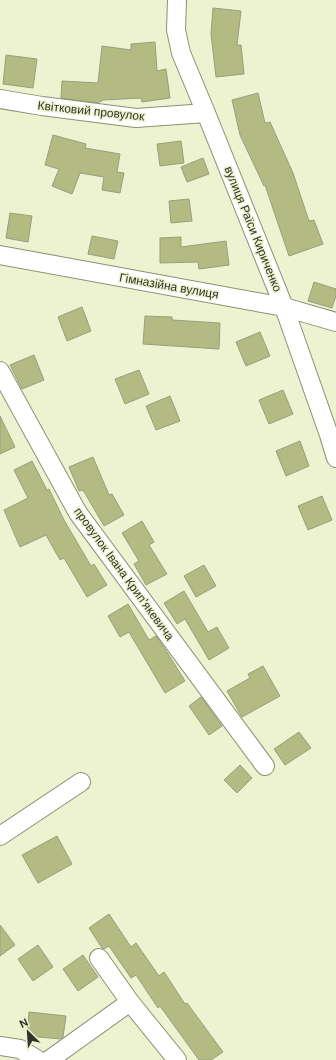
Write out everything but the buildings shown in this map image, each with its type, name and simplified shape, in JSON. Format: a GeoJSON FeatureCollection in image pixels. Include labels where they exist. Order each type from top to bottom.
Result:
{"type":"FeatureCollection","features":[{"type":"Feature","properties":{"kind":"street","name":"вулиця Раїси Кириченко"},"geometry":{"type":"LineString","coordinates":[[177,0],[176,30],[181,53],[284,307],[336,458]]}},
{"type":"Feature","properties":{"kind":"street","name":"Квітковий провулок"},"geometry":{"type":"LineString","coordinates":[[0,99],[136,118],[206,113]]}},
{"type":"Feature","properties":{"kind":"street","name":"Гімназійна вулиця"},"geometry":{"type":"LineString","coordinates":[[0,255],[284,307],[336,322]]}},
{"type":"Feature","properties":{"kind":"street","name":"провулок Івана Крипʼякевича"},"geometry":{"type":"LineString","coordinates":[[0,371],[78,513],[265,766]]}},
{"type":"Feature","properties":{"kind":"street"},"geometry":{"type":"LineString","coordinates":[[0,836],[81,782]]}},
{"type":"Feature","properties":{"kind":"street"},"geometry":{"type":"LineString","coordinates":[[99,958],[130,1002],[177,1060]]}},
{"type":"Feature","properties":{"kind":"street"},"geometry":{"type":"LineString","coordinates":[[50,1060],[130,1002]]}},
{"type":"Feature","properties":{"kind":"street"},"geometry":{"type":"LineString","coordinates":[[0,1046],[20,1049],[38,1060]]}}]}
